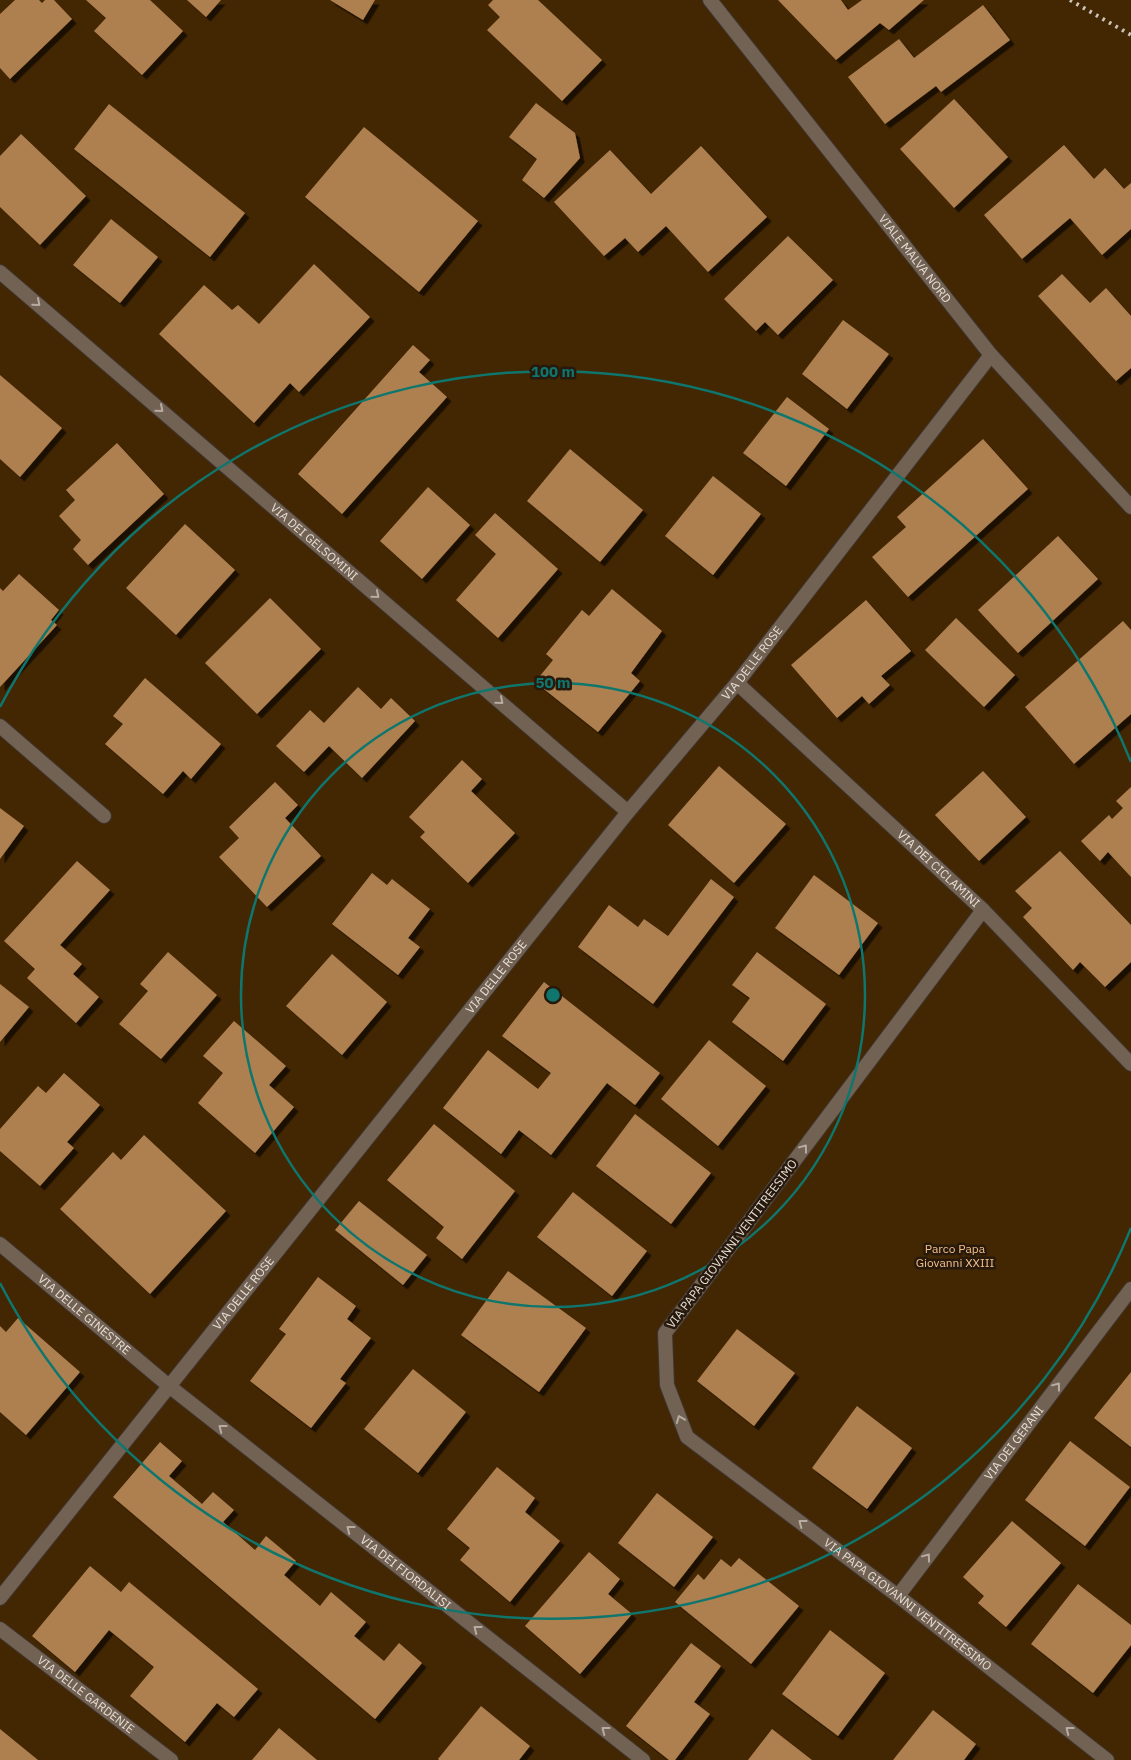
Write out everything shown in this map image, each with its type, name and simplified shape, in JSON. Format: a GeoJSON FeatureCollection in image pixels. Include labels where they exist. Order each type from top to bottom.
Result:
{"type":"FeatureCollection","features":[{"type":"Feature","properties":{"kind":"street","name":"VIALE MALVA NORD"},"geometry":{"type":"LineString","coordinates":[[710,0],[992,355],[1131,507]]}},
{"type":"Feature","properties":{"kind":"street","name":"VIA DEI GELSOMINI"},"geometry":{"type":"LineString","coordinates":[[0,272],[628,812]]}},
{"type":"Feature","properties":{"kind":"street","name":"VIA DELLE ROSE"},"geometry":{"type":"LineString","coordinates":[[0,1598],[628,812],[736,683],[992,355]]}},
{"type":"Feature","properties":{"kind":"street","name":"VIA DEI CICLAMINI"},"geometry":{"type":"LineString","coordinates":[[736,683],[983,910],[1131,1064]]}},
{"type":"Feature","properties":{"kind":"street"},"geometry":{"type":"LineString","coordinates":[[0,726],[104,816]]}},
{"type":"Feature","properties":{"kind":"street","name":"VIA PAPA GIOVANNI VENTITREESIMO"},"geometry":{"type":"LineString","coordinates":[[983,910],[665,1333],[667,1386],[688,1437],[898,1596],[1107,1760]]}},
{"type":"Feature","properties":{"kind":"street","name":"VIA DELLE GINESTRE"},"geometry":{"type":"LineString","coordinates":[[0,1244],[169,1386]]}},
{"type":"Feature","properties":{"kind":"street","name":"VIA DEI GERANI"},"geometry":{"type":"LineString","coordinates":[[898,1596],[1131,1289]]}},
{"type":"Feature","properties":{"kind":"street","name":"VIA DEI FIORDALISI"},"geometry":{"type":"LineString","coordinates":[[169,1386],[643,1760]]}},
{"type":"Feature","properties":{"kind":"street","name":"VIA DELLE GARDENIE"},"geometry":{"type":"LineString","coordinates":[[0,1629],[171,1760]]}},
{"type":"Feature","properties":{"kind":"green space","name":"Parco Papa Giovanni XXIII"},"geometry":{"type":"Polygon","coordinates":[[[0,0],[1131,0],[1131,1760],[0,1760],[0,0]]]}},
{"type":"Feature","properties":{"kind":"building"},"geometry":{"type":"Polygon","coordinates":[[[15,0],[39,0],[42,3],[45,0],[54,0],[72,19],[10,79],[0,68],[0,14],[15,0]]]}},
{"type":"Feature","properties":{"kind":"building"},"geometry":{"type":"Polygon","coordinates":[[[86,0],[150,0],[183,31],[142,75],[94,31],[106,18],[86,0]]]}},
{"type":"Feature","properties":{"kind":"building"},"geometry":{"type":"Polygon","coordinates":[[[187,0],[221,0],[206,17],[187,0]]]}},
{"type":"Feature","properties":{"kind":"building"},"geometry":{"type":"Polygon","coordinates":[[[330,0],[375,0],[363,20],[330,0]]]}},
{"type":"Feature","properties":{"kind":"building"},"geometry":{"type":"Polygon","coordinates":[[[493,0],[538,0],[602,60],[562,101],[487,30],[500,17],[488,5],[493,0]]]}},
{"type":"Feature","properties":{"kind":"building"},"geometry":{"type":"Polygon","coordinates":[[[778,0],[841,0],[848,10],[862,0],[924,0],[889,30],[880,23],[836,60],[778,0]]]}},
{"type":"Feature","properties":{"kind":"building"},"geometry":{"type":"Polygon","coordinates":[[[983,5],[1010,40],[941,92],[936,86],[885,124],[848,77],[899,39],[914,58],[983,5]]]}},
{"type":"Feature","properties":{"kind":"building"},"geometry":{"type":"Polygon","coordinates":[[[954,99],[1008,157],[954,208],[900,149],[954,99]]]}},
{"type":"Feature","properties":{"kind":"building"},"geometry":{"type":"Polygon","coordinates":[[[536,103],[575,133],[580,158],[544,198],[522,180],[537,159],[509,137],[536,103]]]}},
{"type":"Feature","properties":{"kind":"building"},"geometry":{"type":"Polygon","coordinates":[[[109,104],[245,213],[210,257],[74,149],[109,104]]]}},
{"type":"Feature","properties":{"kind":"building"},"geometry":{"type":"Polygon","coordinates":[[[364,127],[478,221],[419,292],[305,197],[364,127]]]}},
{"type":"Feature","properties":{"kind":"building"},"geometry":{"type":"Polygon","coordinates":[[[21,134],[86,196],[40,245],[0,207],[0,156],[21,134]]]}},
{"type":"Feature","properties":{"kind":"building"},"geometry":{"type":"Polygon","coordinates":[[[1064,145],[1094,179],[1105,168],[1124,189],[1131,183],[1131,229],[1102,255],[1070,218],[1022,259],[984,215],[1064,145]]]}},
{"type":"Feature","properties":{"kind":"building"},"geometry":{"type":"Polygon","coordinates":[[[701,146],[767,217],[708,272],[666,226],[638,252],[625,238],[604,256],[554,202],[610,150],[651,194],[701,146]]]}},
{"type":"Feature","properties":{"kind":"building"},"geometry":{"type":"Polygon","coordinates":[[[111,219],[158,257],[120,303],[73,265],[111,219]]]}},
{"type":"Feature","properties":{"kind":"building"},"geometry":{"type":"Polygon","coordinates":[[[788,236],[833,280],[778,335],[765,322],[756,331],[724,299],[788,236]]]}},
{"type":"Feature","properties":{"kind":"building"},"geometry":{"type":"Polygon","coordinates":[[[314,264],[370,317],[299,392],[290,383],[254,423],[159,334],[204,285],[232,310],[238,305],[259,324],[314,264]]]}},
{"type":"Feature","properties":{"kind":"building"},"geometry":{"type":"Polygon","coordinates":[[[1062,274],[1090,303],[1106,288],[1131,316],[1131,368],[1116,381],[1038,296],[1062,274]]]}},
{"type":"Feature","properties":{"kind":"building"},"geometry":{"type":"Polygon","coordinates":[[[843,320],[889,354],[847,409],[802,374],[843,320]]]}},
{"type":"Feature","properties":{"kind":"building"},"geometry":{"type":"Polygon","coordinates":[[[413,345],[430,360],[419,372],[447,397],[342,514],[298,474],[413,345]]]}},
{"type":"Feature","properties":{"kind":"building"},"geometry":{"type":"Polygon","coordinates":[[[0,375],[62,428],[20,477],[0,459],[0,375]]]}},
{"type":"Feature","properties":{"kind":"building"},"geometry":{"type":"Polygon","coordinates":[[[787,397],[829,429],[786,486],[743,453],[787,397]]]}},
{"type":"Feature","properties":{"kind":"building"},"geometry":{"type":"Polygon","coordinates":[[[983,439],[1028,489],[908,597],[872,557],[906,527],[897,517],[983,439]]]}},
{"type":"Feature","properties":{"kind":"building"},"geometry":{"type":"Polygon","coordinates":[[[117,443],[164,494],[88,565],[73,549],[81,540],[59,516],[75,500],[66,490],[117,443]]]}},
{"type":"Feature","properties":{"kind":"building"},"geometry":{"type":"Polygon","coordinates":[[[570,449],[643,510],[600,562],[527,501],[570,449]]]}},
{"type":"Feature","properties":{"kind":"building"},"geometry":{"type":"Polygon","coordinates":[[[713,476],[761,514],[713,575],[665,536],[713,476]]]}},
{"type":"Feature","properties":{"kind":"building"},"geometry":{"type":"Polygon","coordinates":[[[428,487],[470,525],[422,579],[380,541],[428,487]]]}},
{"type":"Feature","properties":{"kind":"building"},"geometry":{"type":"Polygon","coordinates":[[[495,513],[558,569],[498,638],[456,600],[496,554],[475,535],[495,513]]]}},
{"type":"Feature","properties":{"kind":"building"},"geometry":{"type":"Polygon","coordinates":[[[185,524],[235,570],[176,635],[126,588],[185,524]]]}},
{"type":"Feature","properties":{"kind":"building"},"geometry":{"type":"Polygon","coordinates":[[[1058,536],[1098,579],[1018,653],[978,610],[1058,536]]]}},
{"type":"Feature","properties":{"kind":"building"},"geometry":{"type":"Polygon","coordinates":[[[19,574],[59,610],[51,620],[57,625],[0,687],[0,588],[3,591],[19,574]]]}},
{"type":"Feature","properties":{"kind":"building"},"geometry":{"type":"Polygon","coordinates":[[[612,589],[662,631],[631,673],[640,681],[598,732],[535,682],[553,660],[546,654],[582,610],[589,616],[612,589]]]}},
{"type":"Feature","properties":{"kind":"building"},"geometry":{"type":"Polygon","coordinates":[[[270,598],[321,649],[257,714],[205,663],[270,598]]]}},
{"type":"Feature","properties":{"kind":"building"},"geometry":{"type":"Polygon","coordinates":[[[866,600],[911,651],[881,676],[890,685],[869,704],[862,696],[837,718],[791,665],[866,600]]]}},
{"type":"Feature","properties":{"kind":"building"},"geometry":{"type":"Polygon","coordinates":[[[956,618],[1015,675],[984,707],[925,650],[956,618]]]}},
{"type":"Feature","properties":{"kind":"building"},"geometry":{"type":"Polygon","coordinates":[[[1123,621],[1131,630],[1131,714],[1074,764],[1025,707],[1123,621]]]}},
{"type":"Feature","properties":{"kind":"building"},"geometry":{"type":"Polygon","coordinates":[[[145,678],[221,744],[191,779],[183,771],[163,794],[105,744],[123,724],[113,716],[145,678]]]}},
{"type":"Feature","properties":{"kind":"building"},"geometry":{"type":"Polygon","coordinates":[[[358,687],[381,709],[391,698],[415,721],[362,778],[329,746],[304,772],[276,746],[310,710],[324,723],[358,687]]]}},
{"type":"Feature","properties":{"kind":"building"},"geometry":{"type":"Polygon","coordinates":[[[462,760],[482,779],[471,791],[515,833],[468,883],[420,837],[425,832],[409,817],[462,760]]]}},
{"type":"Feature","properties":{"kind":"building"},"geometry":{"type":"Polygon","coordinates":[[[719,766],[786,824],[734,883],[668,825],[719,766]]]}},
{"type":"Feature","properties":{"kind":"building"},"geometry":{"type":"Polygon","coordinates":[[[983,771],[1026,817],[979,861],[935,815],[983,771]]]}},
{"type":"Feature","properties":{"kind":"building"},"geometry":{"type":"Polygon","coordinates":[[[275,782],[298,805],[285,818],[321,856],[267,907],[219,857],[239,838],[229,827],[275,782]]]}},
{"type":"Feature","properties":{"kind":"building"},"geometry":{"type":"Polygon","coordinates":[[[1131,787],[1131,877],[1108,852],[1100,861],[1081,841],[1109,815],[1112,819],[1123,808],[1116,801],[1131,787]]]}},
{"type":"Feature","properties":{"kind":"building"},"geometry":{"type":"Polygon","coordinates":[[[0,808],[24,826],[0,859],[0,808]]]}},
{"type":"Feature","properties":{"kind":"building"},"geometry":{"type":"Polygon","coordinates":[[[1060,851],[1131,925],[1131,962],[1105,987],[1080,962],[1073,970],[1023,917],[1032,908],[1015,891],[1060,851]]]}},
{"type":"Feature","properties":{"kind":"building"},"geometry":{"type":"Polygon","coordinates":[[[77,861],[110,890],[60,945],[82,964],[73,974],[99,997],[76,1023],[27,978],[35,969],[4,941],[77,861]]]}},
{"type":"Feature","properties":{"kind":"building"},"geometry":{"type":"Polygon","coordinates":[[[372,873],[387,885],[392,879],[430,909],[408,938],[420,947],[398,975],[332,924],[372,873]]]}},
{"type":"Feature","properties":{"kind":"building"},"geometry":{"type":"Polygon","coordinates":[[[814,875],[878,923],[839,975],[775,928],[814,875]]]}},
{"type":"Feature","properties":{"kind":"building"},"geometry":{"type":"Polygon","coordinates":[[[711,879],[734,897],[653,1004],[578,947],[609,905],[638,927],[644,919],[668,936],[711,879]]]}},
{"type":"Feature","properties":{"kind":"building"},"geometry":{"type":"Polygon","coordinates":[[[168,952],[217,995],[161,1059],[119,1024],[148,991],[140,984],[168,952]]]}},
{"type":"Feature","properties":{"kind":"building"},"geometry":{"type":"Polygon","coordinates":[[[757,952],[826,1004],[783,1061],[732,1022],[750,998],[732,985],[757,952]]]}},
{"type":"Feature","properties":{"kind":"building"},"geometry":{"type":"Polygon","coordinates":[[[332,954],[387,1002],[342,1055],[286,1006],[332,954]]]}},
{"type":"Feature","properties":{"kind":"building"},"geometry":{"type":"Polygon","coordinates":[[[544,982],[660,1073],[635,1105],[607,1083],[551,1155],[519,1130],[501,1154],[443,1108],[488,1050],[538,1089],[551,1073],[502,1036],[544,982]]]}},
{"type":"Feature","properties":{"kind":"building"},"geometry":{"type":"Polygon","coordinates":[[[0,984],[29,1007],[0,1042],[0,984]]]}},
{"type":"Feature","properties":{"kind":"building"},"geometry":{"type":"Polygon","coordinates":[[[234,1021],[286,1066],[269,1085],[294,1107],[255,1153],[198,1103],[223,1073],[203,1056],[234,1021]]]}},
{"type":"Feature","properties":{"kind":"building"},"geometry":{"type":"Polygon","coordinates":[[[709,1040],[766,1086],[718,1146],[661,1099],[709,1040]]]}},
{"type":"Feature","properties":{"kind":"building"},"geometry":{"type":"Polygon","coordinates":[[[64,1073],[100,1105],[67,1142],[74,1148],[40,1186],[0,1151],[0,1129],[38,1086],[46,1093],[64,1073]]]}},
{"type":"Feature","properties":{"kind":"building"},"geometry":{"type":"Polygon","coordinates":[[[635,1114],[711,1173],[671,1224],[596,1166],[635,1114]]]}},
{"type":"Feature","properties":{"kind":"building"},"geometry":{"type":"Polygon","coordinates":[[[434,1124],[515,1191],[462,1259],[436,1238],[444,1227],[387,1180],[434,1124]]]}},
{"type":"Feature","properties":{"kind":"building"},"geometry":{"type":"Polygon","coordinates":[[[144,1135],[226,1211],[150,1294],[60,1209],[113,1152],[121,1160],[144,1135]]]}},
{"type":"Feature","properties":{"kind":"building"},"geometry":{"type":"Polygon","coordinates":[[[573,1192],[647,1251],[612,1296],[537,1237],[573,1192]]]}},
{"type":"Feature","properties":{"kind":"building"},"geometry":{"type":"Polygon","coordinates":[[[359,1201],[427,1255],[403,1285],[335,1230],[359,1201]]]}},
{"type":"Feature","properties":{"kind":"building"},"geometry":{"type":"Polygon","coordinates":[[[508,1271],[586,1328],[539,1392],[461,1335],[508,1271]]]}},
{"type":"Feature","properties":{"kind":"building"},"geometry":{"type":"Polygon","coordinates":[[[318,1277],[356,1306],[347,1319],[371,1338],[340,1379],[346,1383],[311,1428],[250,1381],[286,1334],[279,1329],[318,1277]]]}},
{"type":"Feature","properties":{"kind":"building"},"geometry":{"type":"Polygon","coordinates":[[[18,1318],[80,1372],[26,1435],[0,1412],[0,1326],[6,1332],[18,1318]]]}},
{"type":"Feature","properties":{"kind":"building"},"geometry":{"type":"Polygon","coordinates":[[[737,1329],[795,1373],[754,1426],[697,1381],[737,1329]]]}},
{"type":"Feature","properties":{"kind":"building"},"geometry":{"type":"Polygon","coordinates":[[[413,1369],[466,1412],[418,1473],[364,1429],[413,1369]]]}},
{"type":"Feature","properties":{"kind":"building"},"geometry":{"type":"Polygon","coordinates":[[[1131,1372],[1131,1447],[1094,1418],[1131,1372]]]}},
{"type":"Feature","properties":{"kind":"building"},"geometry":{"type":"Polygon","coordinates":[[[857,1406],[912,1448],[867,1509],[812,1468],[857,1406]]]}},
{"type":"Feature","properties":{"kind":"building"},"geometry":{"type":"Polygon","coordinates":[[[1070,1441],[1130,1487],[1085,1546],[1025,1500],[1070,1441]]]}},
{"type":"Feature","properties":{"kind":"building"},"geometry":{"type":"Polygon","coordinates":[[[160,1442],[182,1461],[169,1476],[202,1504],[213,1492],[234,1510],[223,1522],[255,1550],[266,1536],[296,1561],[284,1575],[320,1606],[331,1592],[366,1622],[354,1636],[384,1661],[399,1643],[422,1663],[375,1719],[113,1497],[160,1442]]]}},
{"type":"Feature","properties":{"kind":"building"},"geometry":{"type":"Polygon","coordinates":[[[497,1467],[535,1498],[525,1512],[560,1541],[510,1602],[460,1560],[470,1548],[447,1529],[497,1467]]]}},
{"type":"Feature","properties":{"kind":"building"},"geometry":{"type":"Polygon","coordinates":[[[657,1493],[713,1537],[674,1587],[618,1543],[657,1493]]]}},
{"type":"Feature","properties":{"kind":"building"},"geometry":{"type":"Polygon","coordinates":[[[1012,1521],[1061,1563],[1006,1627],[978,1603],[984,1596],[963,1577],[1012,1521]]]}},
{"type":"Feature","properties":{"kind":"building"},"geometry":{"type":"Polygon","coordinates":[[[589,1552],[620,1579],[608,1594],[632,1614],[580,1674],[525,1626],[589,1552]]]}},
{"type":"Feature","properties":{"kind":"building"},"geometry":{"type":"Polygon","coordinates":[[[739,1558],[799,1606],[751,1664],[675,1602],[698,1574],[704,1580],[721,1559],[731,1567],[739,1558]]]}},
{"type":"Feature","properties":{"kind":"building"},"geometry":{"type":"Polygon","coordinates":[[[90,1566],[121,1592],[129,1582],[258,1689],[234,1717],[217,1703],[185,1742],[130,1696],[154,1667],[109,1630],[75,1672],[32,1636],[90,1566]]]}},
{"type":"Feature","properties":{"kind":"building"},"geometry":{"type":"Polygon","coordinates":[[[1078,1584],[1131,1625],[1131,1645],[1093,1693],[1031,1644],[1078,1584]]]}},
{"type":"Feature","properties":{"kind":"building"},"geometry":{"type":"Polygon","coordinates":[[[830,1630],[885,1673],[838,1736],[782,1694],[830,1630]]]}},
{"type":"Feature","properties":{"kind":"building"},"geometry":{"type":"Polygon","coordinates":[[[691,1643],[721,1666],[694,1702],[710,1714],[675,1760],[669,1760],[626,1726],[691,1643]]]}},
{"type":"Feature","properties":{"kind":"building"},"geometry":{"type":"Polygon","coordinates":[[[481,1706],[530,1746],[519,1760],[439,1760],[438,1759],[481,1706]]]}},
{"type":"Feature","properties":{"kind":"building"},"geometry":{"type":"Polygon","coordinates":[[[933,1710],[976,1744],[964,1760],[893,1760],[933,1710]]]}},
{"type":"Feature","properties":{"kind":"building"},"geometry":{"type":"Polygon","coordinates":[[[279,1728],[317,1760],[252,1760],[279,1728]]]}},
{"type":"Feature","properties":{"kind":"building"},"geometry":{"type":"Polygon","coordinates":[[[0,1729],[38,1760],[0,1760],[0,1729]]]}},
{"type":"Feature","properties":{"kind":"building"},"geometry":{"type":"Polygon","coordinates":[[[772,1729],[812,1760],[748,1760],[772,1729]]]}},
{"type":"Feature","properties":{"kind":"railway"},"geometry":{"type":"LineString","coordinates":[[1070,0],[1131,35]]}}]}
